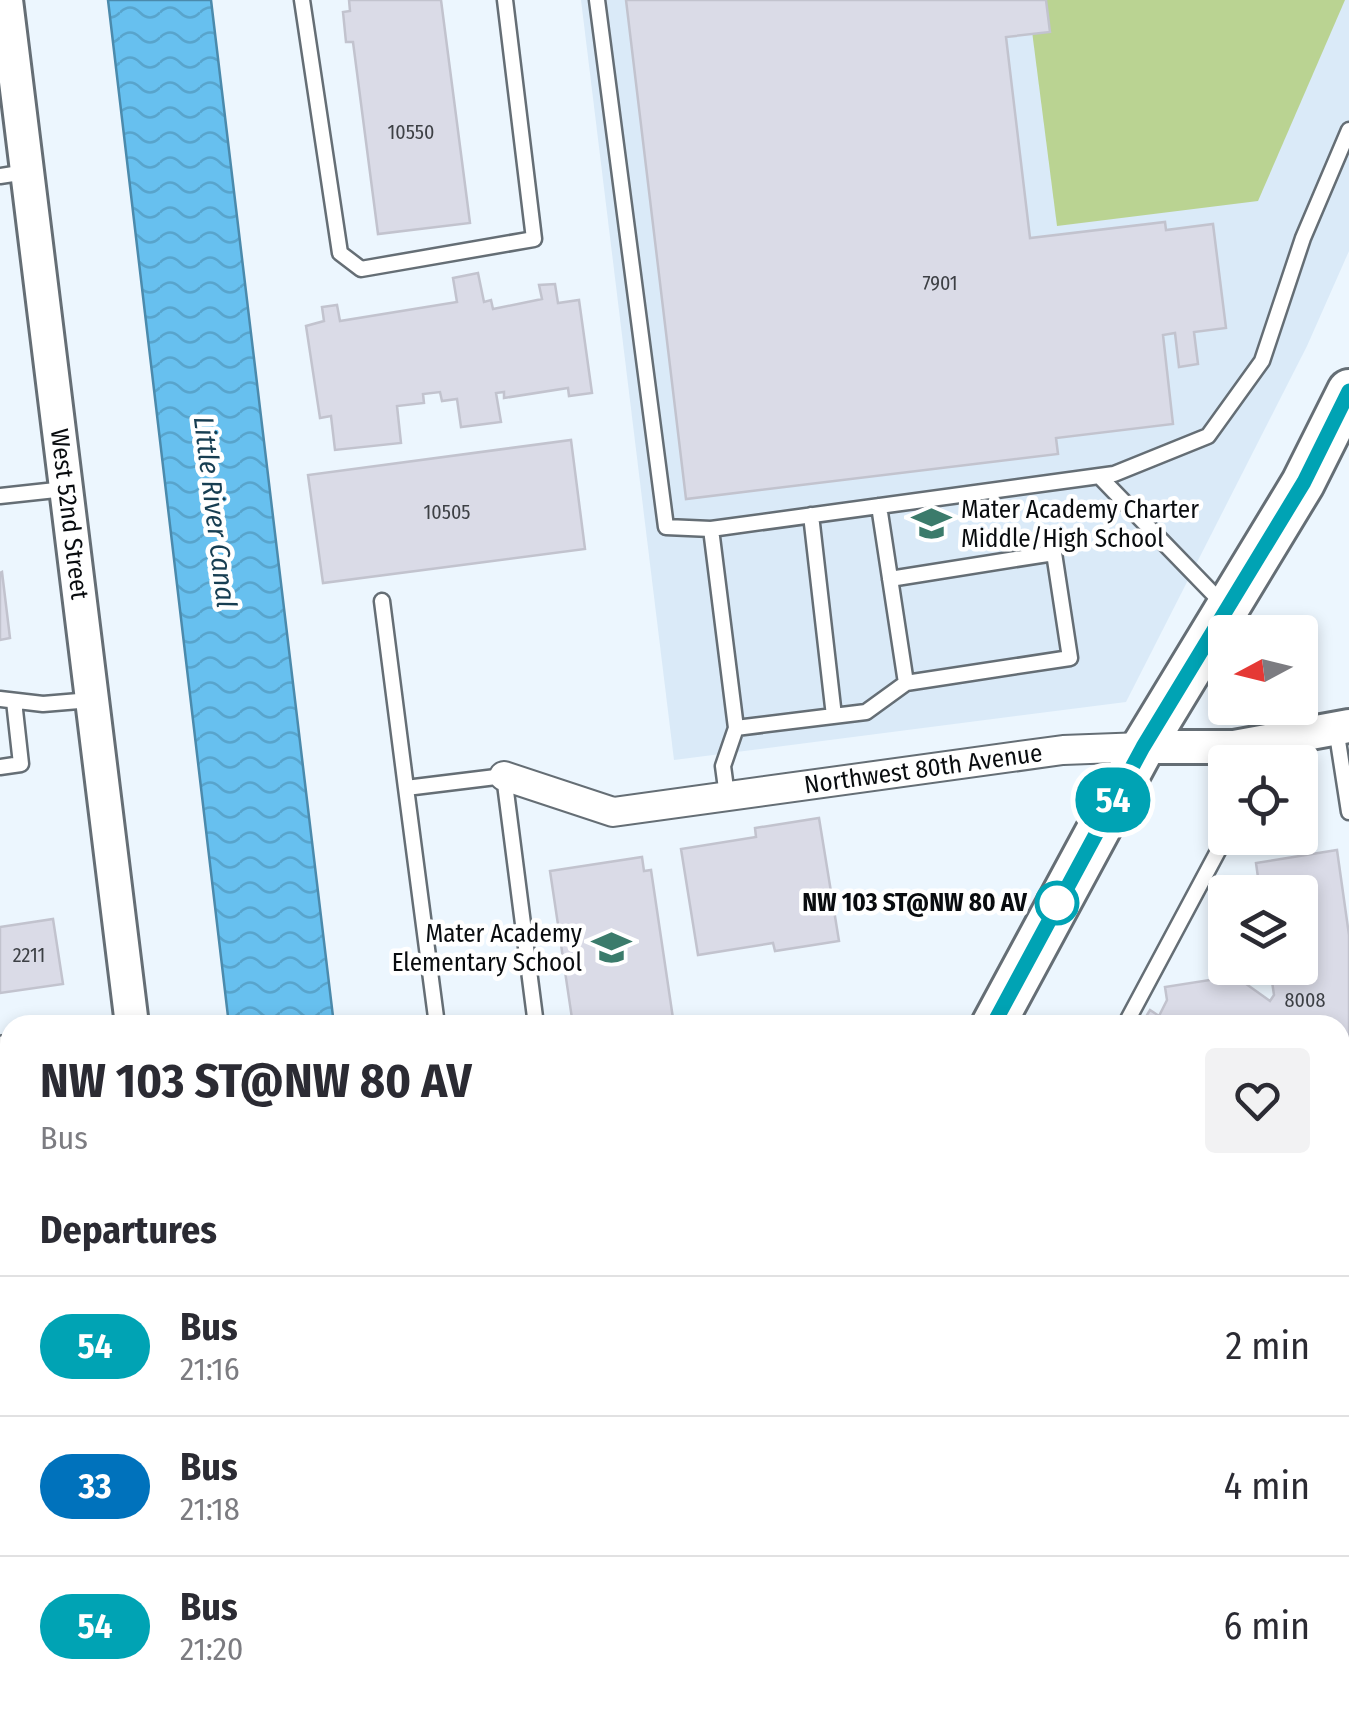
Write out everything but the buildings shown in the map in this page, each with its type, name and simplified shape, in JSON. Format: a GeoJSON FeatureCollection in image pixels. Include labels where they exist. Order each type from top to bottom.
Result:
{"type":"FeatureCollection","features":[{"type":"Feature","properties":{"kind":"main road"},"geometry":{"type":"LineString","coordinates":[[999,1015],[1143,747],[1304,482],[1349,391]]}},
{"type":"Feature","properties":{"kind":"street","name":"West 52nd Street"},"geometry":{"type":"LineString","coordinates":[[6,0],[14,174],[66,488],[131,1015]]}},
{"type":"Feature","properties":{"kind":"street","name":"Northwest 80th Avenue"},"geometry":{"type":"LineString","coordinates":[[1288,745],[1342,728]]}},
{"type":"Feature","properties":{"kind":"street","name":"Northwest 80th Avenue"},"geometry":{"type":"LineString","coordinates":[[504,776],[612,812],[1063,750],[1208,746]]}},
{"type":"Feature","properties":{"kind":"lane"},"geometry":{"type":"LineString","coordinates":[[302,0],[340,254],[361,269],[534,239],[506,0]]}},
{"type":"Feature","properties":{"kind":"lane"},"geometry":{"type":"LineString","coordinates":[[597,0],[666,527],[711,529],[1099,476],[1179,451],[1208,436],[1228,414],[1262,361],[1303,238],[1349,130]]}},
{"type":"Feature","properties":{"kind":"lane"},"geometry":{"type":"LineString","coordinates":[[1099,476],[1227,608]]}},
{"type":"Feature","properties":{"kind":"lane"},"geometry":{"type":"LineString","coordinates":[[0,496],[66,488]]}},
{"type":"Feature","properties":{"kind":"lane"},"geometry":{"type":"LineString","coordinates":[[879,506],[906,684]]}},
{"type":"Feature","properties":{"kind":"lane"},"geometry":{"type":"LineString","coordinates":[[811,515],[834,716]]}},
{"type":"Feature","properties":{"kind":"lane"},"geometry":{"type":"LineString","coordinates":[[711,529],[736,728],[723,766],[726,796]]}},
{"type":"Feature","properties":{"kind":"lane"},"geometry":{"type":"LineString","coordinates":[[736,728],[866,712],[906,684],[1070,658],[1054,553],[890,578]]}},
{"type":"Feature","properties":{"kind":"lane"},"geometry":{"type":"LineString","coordinates":[[382,601],[436,1015]]}},
{"type":"Feature","properties":{"kind":"lane"},"geometry":{"type":"LineString","coordinates":[[0,768],[22,764],[7,700],[42,704],[92,700]]}},
{"type":"Feature","properties":{"kind":"lane"},"geometry":{"type":"LineString","coordinates":[[1342,728],[1349,812]]}},
{"type":"Feature","properties":{"kind":"lane"},"geometry":{"type":"LineString","coordinates":[[406,788],[504,776],[535,1015]]}},
{"type":"Feature","properties":{"kind":"lane"},"geometry":{"type":"LineString","coordinates":[[1130,1015],[1217,855]]}},
{"type":"Feature","properties":{"kind":"shaded area","name":"Mater Academy Charter Middle/High School"},"geometry":{"type":"Polygon","coordinates":[[[581,0],[1349,0],[1349,251],[1307,346],[1126,702],[674,760],[581,0]]]}},
{"type":"Feature","properties":{"kind":"green space"},"geometry":{"type":"Polygon","coordinates":[[[1028,0],[1345,0],[1258,201],[1057,226],[1028,0]]]}},
{"type":"Feature","properties":{"kind":"water","name":"Little River Canal"},"geometry":{"type":"Polygon","coordinates":[[[108,0],[211,0],[333,1015],[228,1015],[108,0]]]}},
{"type":"Feature","properties":{"kind":"bus line","name":"54"},"geometry":{"type":"LineString","coordinates":[[998,1015],[1143,747],[1304,482],[1349,391]]}},
{"type":"Feature","properties":{"kind":"place","name":"Mater Academy Charter Middle/High School"},"geometry":{"type":"Point","coordinates":[931,524]}},
{"type":"Feature","properties":{"kind":"place","name":"NW 103 ST@NW 80 AV"},"geometry":{"type":"Point","coordinates":[1057,903]}},
{"type":"Feature","properties":{"kind":"place","name":"Mater Academy Elementary School"},"geometry":{"type":"Point","coordinates":[612,948]}}]}
